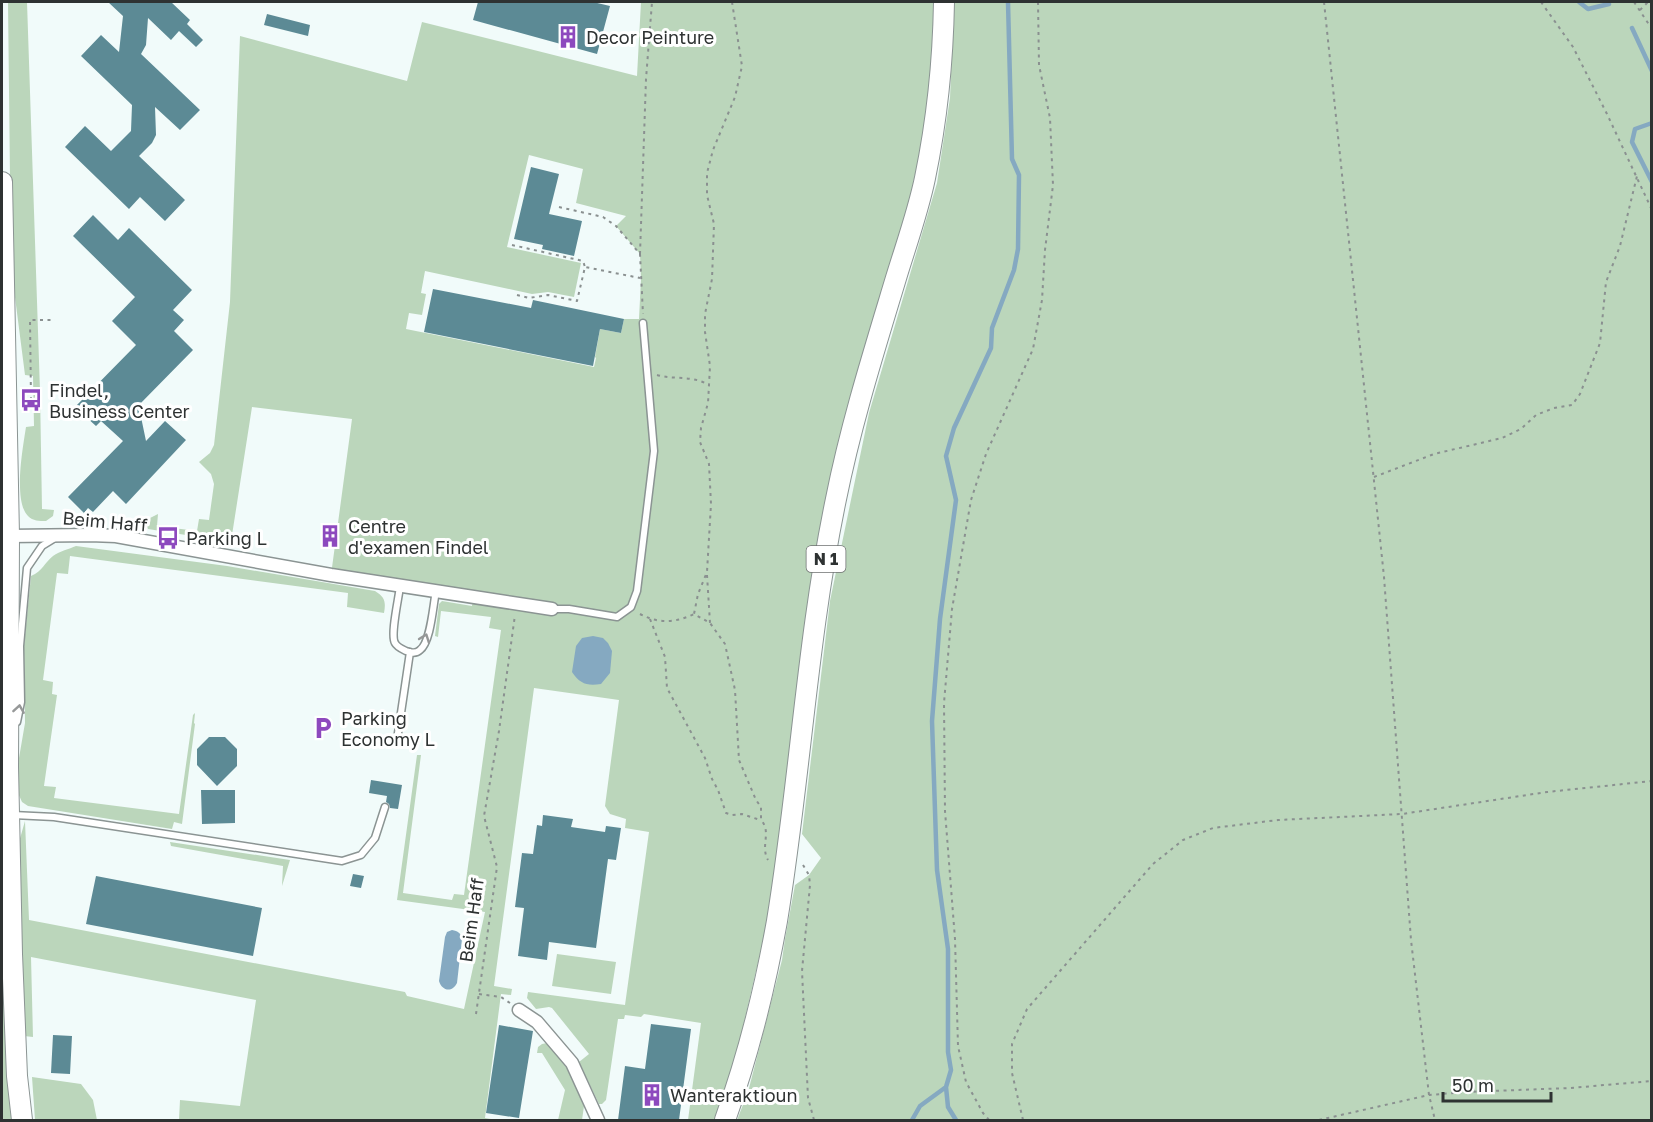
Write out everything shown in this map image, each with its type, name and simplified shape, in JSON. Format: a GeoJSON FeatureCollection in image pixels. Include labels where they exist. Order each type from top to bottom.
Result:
{"type":"FeatureCollection","features":[{"type":"Feature","properties":{"kind":"main road","name":"N 1"},"geometry":{"type":"LineString","coordinates":[[725,1120],[740,1078],[765,981],[777,920],[822,583],[836,500],[860,398],[925,181],[936,114],[944,30],[944,2]]}},
{"type":"Feature","properties":{"kind":"main road"},"geometry":{"type":"LineString","coordinates":[[2,182],[9,536],[9,815],[17,1076],[22,1120]]}},
{"type":"Feature","properties":{"kind":"street","name":"Beim Haff"},"geometry":{"type":"LineString","coordinates":[[9,536],[116,537],[320,573],[552,609]]}},
{"type":"Feature","properties":{"kind":"street"},"geometry":{"type":"LineString","coordinates":[[519,1010],[537,1022],[572,1063],[598,1120]]}},
{"type":"Feature","properties":{"kind":"lane"},"geometry":{"type":"LineString","coordinates":[[552,609],[569,609],[617,616],[631,607],[637,591],[654,452],[643,323]]}},
{"type":"Feature","properties":{"kind":"lane"},"geometry":{"type":"LineString","coordinates":[[8,766],[21,702],[20,646],[27,568],[42,546],[60,535]]}},
{"type":"Feature","properties":{"kind":"lane"},"geometry":{"type":"LineString","coordinates":[[400,586],[393,634],[394,643],[410,652],[421,650],[426,641],[436,591]]}},
{"type":"Feature","properties":{"kind":"lane"},"geometry":{"type":"LineString","coordinates":[[398,734],[410,652]]}},
{"type":"Feature","properties":{"kind":"lane"},"geometry":{"type":"LineString","coordinates":[[9,815],[54,816],[342,861],[361,855],[368,847],[375,838],[385,807]]}},
{"type":"Feature","properties":{"kind":"lane"},"geometry":{"type":"LineString","coordinates":[[17,1076],[30,1120]]}},
{"type":"Feature","properties":{"kind":"path"},"geometry":{"type":"LineString","coordinates":[[643,323],[640,254],[646,79],[652,2]]}},
{"type":"Feature","properties":{"kind":"path"},"geometry":{"type":"LineString","coordinates":[[710,623],[707,572],[711,504],[709,464],[700,442],[701,428],[708,403],[711,366],[705,332],[705,314],[712,279],[714,224],[707,195],[707,173],[713,150],[735,97],[742,66],[732,2]]}},
{"type":"Feature","properties":{"kind":"path"},"geometry":{"type":"LineString","coordinates":[[989,1120],[966,1082],[958,1046],[955,939],[945,811],[944,703],[952,609],[971,500],[986,454],[1033,349],[1042,300],[1053,185],[1050,118],[1039,64],[1038,2]]}},
{"type":"Feature","properties":{"kind":"path"},"geometry":{"type":"LineString","coordinates":[[1324,2],[1384,577],[1411,940],[1429,1095],[1435,1120]]}},
{"type":"Feature","properties":{"kind":"path"},"geometry":{"type":"LineString","coordinates":[[1541,2],[1573,47],[1652,210]]}},
{"type":"Feature","properties":{"kind":"path"},"geometry":{"type":"LineString","coordinates":[[1634,2],[1652,29]]}},
{"type":"Feature","properties":{"kind":"path"},"geometry":{"type":"LineString","coordinates":[[1640,10],[1648,2]]}},
{"type":"Feature","properties":{"kind":"path"},"geometry":{"type":"LineString","coordinates":[[1373,477],[1434,454],[1502,438],[1521,429],[1536,415],[1554,408],[1572,405],[1580,394],[1600,343],[1606,282],[1620,246],[1637,176]]}},
{"type":"Feature","properties":{"kind":"path"},"geometry":{"type":"LineString","coordinates":[[559,207],[603,218],[616,226],[640,254]]}},
{"type":"Feature","properties":{"kind":"path"},"geometry":{"type":"LineString","coordinates":[[512,245],[583,261],[585,267],[578,301],[548,295],[530,298],[517,295]]}},
{"type":"Feature","properties":{"kind":"path"},"geometry":{"type":"LineString","coordinates":[[585,267],[641,279]]}},
{"type":"Feature","properties":{"kind":"path"},"geometry":{"type":"LineString","coordinates":[[31,400],[30,320],[55,320]]}},
{"type":"Feature","properties":{"kind":"path"},"geometry":{"type":"LineString","coordinates":[[648,373],[669,378],[693,378],[710,385]]}},
{"type":"Feature","properties":{"kind":"path"},"geometry":{"type":"LineString","coordinates":[[631,607],[650,619],[666,622],[681,620],[693,614],[707,572]]}},
{"type":"Feature","properties":{"kind":"path","name":"Beim Haff"},"geometry":{"type":"LineString","coordinates":[[476,1014],[497,867],[484,816],[499,731],[516,603]]}},
{"type":"Feature","properties":{"kind":"path"},"geometry":{"type":"LineString","coordinates":[[693,614],[710,623],[726,645],[735,690],[739,760],[761,807],[760,820]]}},
{"type":"Feature","properties":{"kind":"path"},"geometry":{"type":"LineString","coordinates":[[650,619],[665,657],[668,688],[705,758],[726,813],[742,814],[760,820],[767,830],[765,854],[770,862],[785,859],[802,863],[809,876],[802,971],[808,1098],[814,1120]]}},
{"type":"Feature","properties":{"kind":"path"},"geometry":{"type":"LineString","coordinates":[[1023,1120],[1012,1073],[1012,1044],[1027,1009],[1154,864],[1183,840],[1213,828],[1278,820],[1402,814],[1546,792],[1652,781]]}},
{"type":"Feature","properties":{"kind":"path"},"geometry":{"type":"LineString","coordinates":[[479,993],[501,997],[519,1010]]}},
{"type":"Feature","properties":{"kind":"path"},"geometry":{"type":"LineString","coordinates":[[1319,1120],[1429,1095],[1570,1088],[1652,1081]]}},
{"type":"Feature","properties":{"kind":"green space"},"geometry":{"type":"Polygon","coordinates":[[[8,2],[27,2],[42,509],[54,510],[53,516],[46,521],[34,520],[28,516],[23,509],[20,487],[26,427],[34,426],[33,376],[25,375],[11,266],[8,2]]]}},
{"type":"Feature","properties":{"kind":"green space"},"geometry":{"type":"Polygon","coordinates":[[[641,2],[934,2],[931,71],[924,134],[904,224],[845,418],[810,606],[768,920],[732,1074],[715,1120],[688,1120],[701,1023],[644,1014],[641,1017],[625,1015],[624,1019],[618,1019],[606,1100],[599,1104],[579,1062],[589,1054],[552,1008],[536,1009],[527,998],[528,992],[625,1005],[649,832],[625,828],[626,819],[610,814],[605,806],[619,700],[534,688],[494,986],[512,989],[511,995],[501,994],[485,1118],[497,1120],[179,1120],[180,1100],[240,1106],[256,1000],[31,957],[33,1037],[24,1036],[19,842],[25,821],[29,920],[405,992],[407,996],[464,1009],[485,912],[397,900],[417,755],[421,755],[403,893],[452,900],[454,894],[464,895],[501,630],[489,628],[491,617],[441,611],[438,637],[435,636],[439,604],[442,601],[472,606],[473,597],[331,575],[352,419],[252,407],[230,548],[206,545],[186,535],[148,529],[148,519],[158,514],[157,526],[197,531],[199,519],[209,520],[214,484],[211,474],[199,462],[210,453],[214,445],[230,302],[240,36],[407,81],[422,22],[637,76],[641,2]],[[529,155],[507,247],[581,263],[574,297],[548,292],[532,294],[425,271],[421,293],[426,294],[422,315],[409,313],[406,329],[594,367],[600,329],[621,333],[624,319],[639,319],[640,254],[616,226],[626,216],[576,203],[583,169],[529,155]]]}},
{"type":"Feature","properties":{"kind":"green space"},"geometry":{"type":"Polygon","coordinates":[[[954,2],[1651,2],[1651,1120],[737,1120],[748,1092],[782,960],[795,885],[809,875],[821,858],[802,834],[830,601],[869,413],[937,183],[950,98],[954,2]]]}},
{"type":"Feature","properties":{"kind":"green space"},"geometry":{"type":"Polygon","coordinates":[[[76,546],[227,566],[375,591],[384,600],[384,613],[347,607],[348,593],[70,556],[68,574],[57,573],[43,680],[53,682],[52,694],[57,695],[44,786],[56,787],[54,798],[179,814],[195,713],[182,824],[174,822],[172,829],[28,806],[22,802],[18,793],[19,758],[25,723],[24,645],[31,576],[53,556],[76,546]]]}},
{"type":"Feature","properties":{"kind":"green space"},"geometry":{"type":"Polygon","coordinates":[[[170,842],[290,860],[282,886],[283,866],[171,846],[170,842]]]}},
{"type":"Feature","properties":{"kind":"green space"},"geometry":{"type":"Polygon","coordinates":[[[557,954],[616,962],[611,994],[552,986],[557,954]]]}},
{"type":"Feature","properties":{"kind":"green space"},"geometry":{"type":"Polygon","coordinates":[[[2,960],[4,960],[18,1120],[2,1120],[2,960]]]}},
{"type":"Feature","properties":{"kind":"green space"},"geometry":{"type":"Polygon","coordinates":[[[547,1043],[565,1064],[584,1106],[582,1120],[558,1120],[565,1090],[542,1053],[537,1053],[538,1047],[547,1043]]]}},
{"type":"Feature","properties":{"kind":"green space"},"geometry":{"type":"Polygon","coordinates":[[[32,1077],[81,1084],[93,1100],[97,1120],[35,1120],[32,1077]]]}},
{"type":"Feature","properties":{"kind":"water"},"geometry":{"type":"Polygon","coordinates":[[[593,636],[603,638],[612,651],[610,673],[601,684],[592,685],[581,682],[572,672],[576,646],[582,638],[593,636]]]}},
{"type":"Feature","properties":{"kind":"water"},"geometry":{"type":"Polygon","coordinates":[[[452,930],[459,933],[462,939],[457,983],[447,990],[439,981],[445,937],[447,932],[452,930]]]}},
{"type":"Feature","properties":{"kind":"building"},"geometry":{"type":"Polygon","coordinates":[[[108,2],[171,2],[190,20],[187,24],[203,40],[196,47],[179,31],[171,40],[148,18],[146,45],[141,54],[200,110],[180,130],[155,107],[156,135],[152,143],[139,156],[185,200],[165,221],[140,197],[129,209],[65,147],[85,126],[111,151],[131,131],[132,105],[81,56],[101,35],[119,52],[123,16],[108,2]]]}},
{"type":"Feature","properties":{"kind":"building","name":"Decor Peinture"},"geometry":{"type":"Polygon","coordinates":[[[478,2],[593,2],[610,6],[597,54],[473,20],[478,2]]]}},
{"type":"Feature","properties":{"kind":"building"},"geometry":{"type":"Polygon","coordinates":[[[267,14],[310,25],[308,36],[264,25],[267,14]]]}},
{"type":"Feature","properties":{"kind":"building"},"geometry":{"type":"Polygon","coordinates":[[[531,167],[559,174],[549,214],[582,221],[574,256],[542,249],[543,245],[514,239],[531,167]]]}},
{"type":"Feature","properties":{"kind":"building"},"geometry":{"type":"Polygon","coordinates":[[[93,215],[118,240],[129,228],[192,290],[173,310],[184,320],[174,331],[193,350],[137,407],[146,441],[165,421],[186,440],[126,504],[113,491],[93,512],[88,508],[84,513],[68,497],[123,441],[101,421],[96,426],[75,407],[136,345],[112,321],[135,297],[73,236],[93,215]]]}},
{"type":"Feature","properties":{"kind":"building"},"geometry":{"type":"Polygon","coordinates":[[[433,289],[531,308],[533,300],[624,319],[621,333],[600,329],[593,366],[424,332],[433,289]]]}},
{"type":"Feature","properties":{"kind":"building"},"geometry":{"type":"Polygon","coordinates":[[[209,737],[225,737],[237,749],[237,766],[217,786],[197,765],[197,749],[209,737]]]}},
{"type":"Feature","properties":{"kind":"building"},"geometry":{"type":"Polygon","coordinates":[[[371,780],[402,785],[398,809],[390,808],[386,802],[387,796],[369,793],[371,780]]]}},
{"type":"Feature","properties":{"kind":"building"},"geometry":{"type":"Polygon","coordinates":[[[201,790],[235,790],[235,823],[202,824],[201,790]]]}},
{"type":"Feature","properties":{"kind":"building"},"geometry":{"type":"Polygon","coordinates":[[[543,815],[573,819],[571,827],[605,832],[606,826],[621,828],[616,860],[608,859],[596,948],[549,942],[547,960],[518,956],[524,908],[515,907],[522,853],[533,854],[537,825],[542,826],[543,815]]]}},
{"type":"Feature","properties":{"kind":"building"},"geometry":{"type":"Polygon","coordinates":[[[353,874],[364,876],[361,888],[350,886],[353,874]]]}},
{"type":"Feature","properties":{"kind":"building"},"geometry":{"type":"Polygon","coordinates":[[[96,876],[262,908],[253,956],[86,924],[96,876]]]}},
{"type":"Feature","properties":{"kind":"building","name":"Wanteraktioun"},"geometry":{"type":"Polygon","coordinates":[[[651,1024],[691,1029],[679,1120],[618,1120],[625,1066],[645,1069],[651,1024]]]}},
{"type":"Feature","properties":{"kind":"building"},"geometry":{"type":"Polygon","coordinates":[[[499,1025],[533,1031],[519,1118],[486,1113],[499,1025]]]}},
{"type":"Feature","properties":{"kind":"building"},"geometry":{"type":"Polygon","coordinates":[[[53,1035],[72,1036],[70,1074],[51,1073],[53,1035]]]}},
{"type":"Feature","properties":{"kind":"waterway"},"geometry":{"type":"LineString","coordinates":[[956,1120],[948,1107],[946,1087],[951,1070],[948,1052],[948,949],[937,870],[932,721],[940,619],[956,500],[946,456],[954,428],[991,348],[992,328],[1014,270],[1018,249],[1019,175],[1012,159],[1008,2]]}},
{"type":"Feature","properties":{"kind":"waterway"},"geometry":{"type":"LineString","coordinates":[[1579,2],[1588,9],[1609,4]]}},
{"type":"Feature","properties":{"kind":"waterway"},"geometry":{"type":"LineString","coordinates":[[1632,28],[1652,71]]}},
{"type":"Feature","properties":{"kind":"waterway"},"geometry":{"type":"LineString","coordinates":[[1652,123],[1635,129],[1632,142],[1652,182]]}},
{"type":"Feature","properties":{"kind":"waterway"},"geometry":{"type":"LineString","coordinates":[[912,1120],[920,1106],[946,1087]]}},
{"type":"Feature","properties":{"kind":"place","name":"Decor Peinture"},"geometry":{"type":"Point","coordinates":[568,37]}},
{"type":"Feature","properties":{"kind":"place","name":"Findel, Business Center"},"geometry":{"type":"Point","coordinates":[31,400]}},
{"type":"Feature","properties":{"kind":"place","name":"Centre d'examen Findel"},"geometry":{"type":"Point","coordinates":[330,536]}},
{"type":"Feature","properties":{"kind":"place","name":"Parking L"},"geometry":{"type":"Point","coordinates":[168,538]}},
{"type":"Feature","properties":{"kind":"place","name":"Parking Economy L"},"geometry":{"type":"Point","coordinates":[323,728]}},
{"type":"Feature","properties":{"kind":"place","name":"Wanteraktioun"},"geometry":{"type":"Point","coordinates":[652,1095]}}]}
